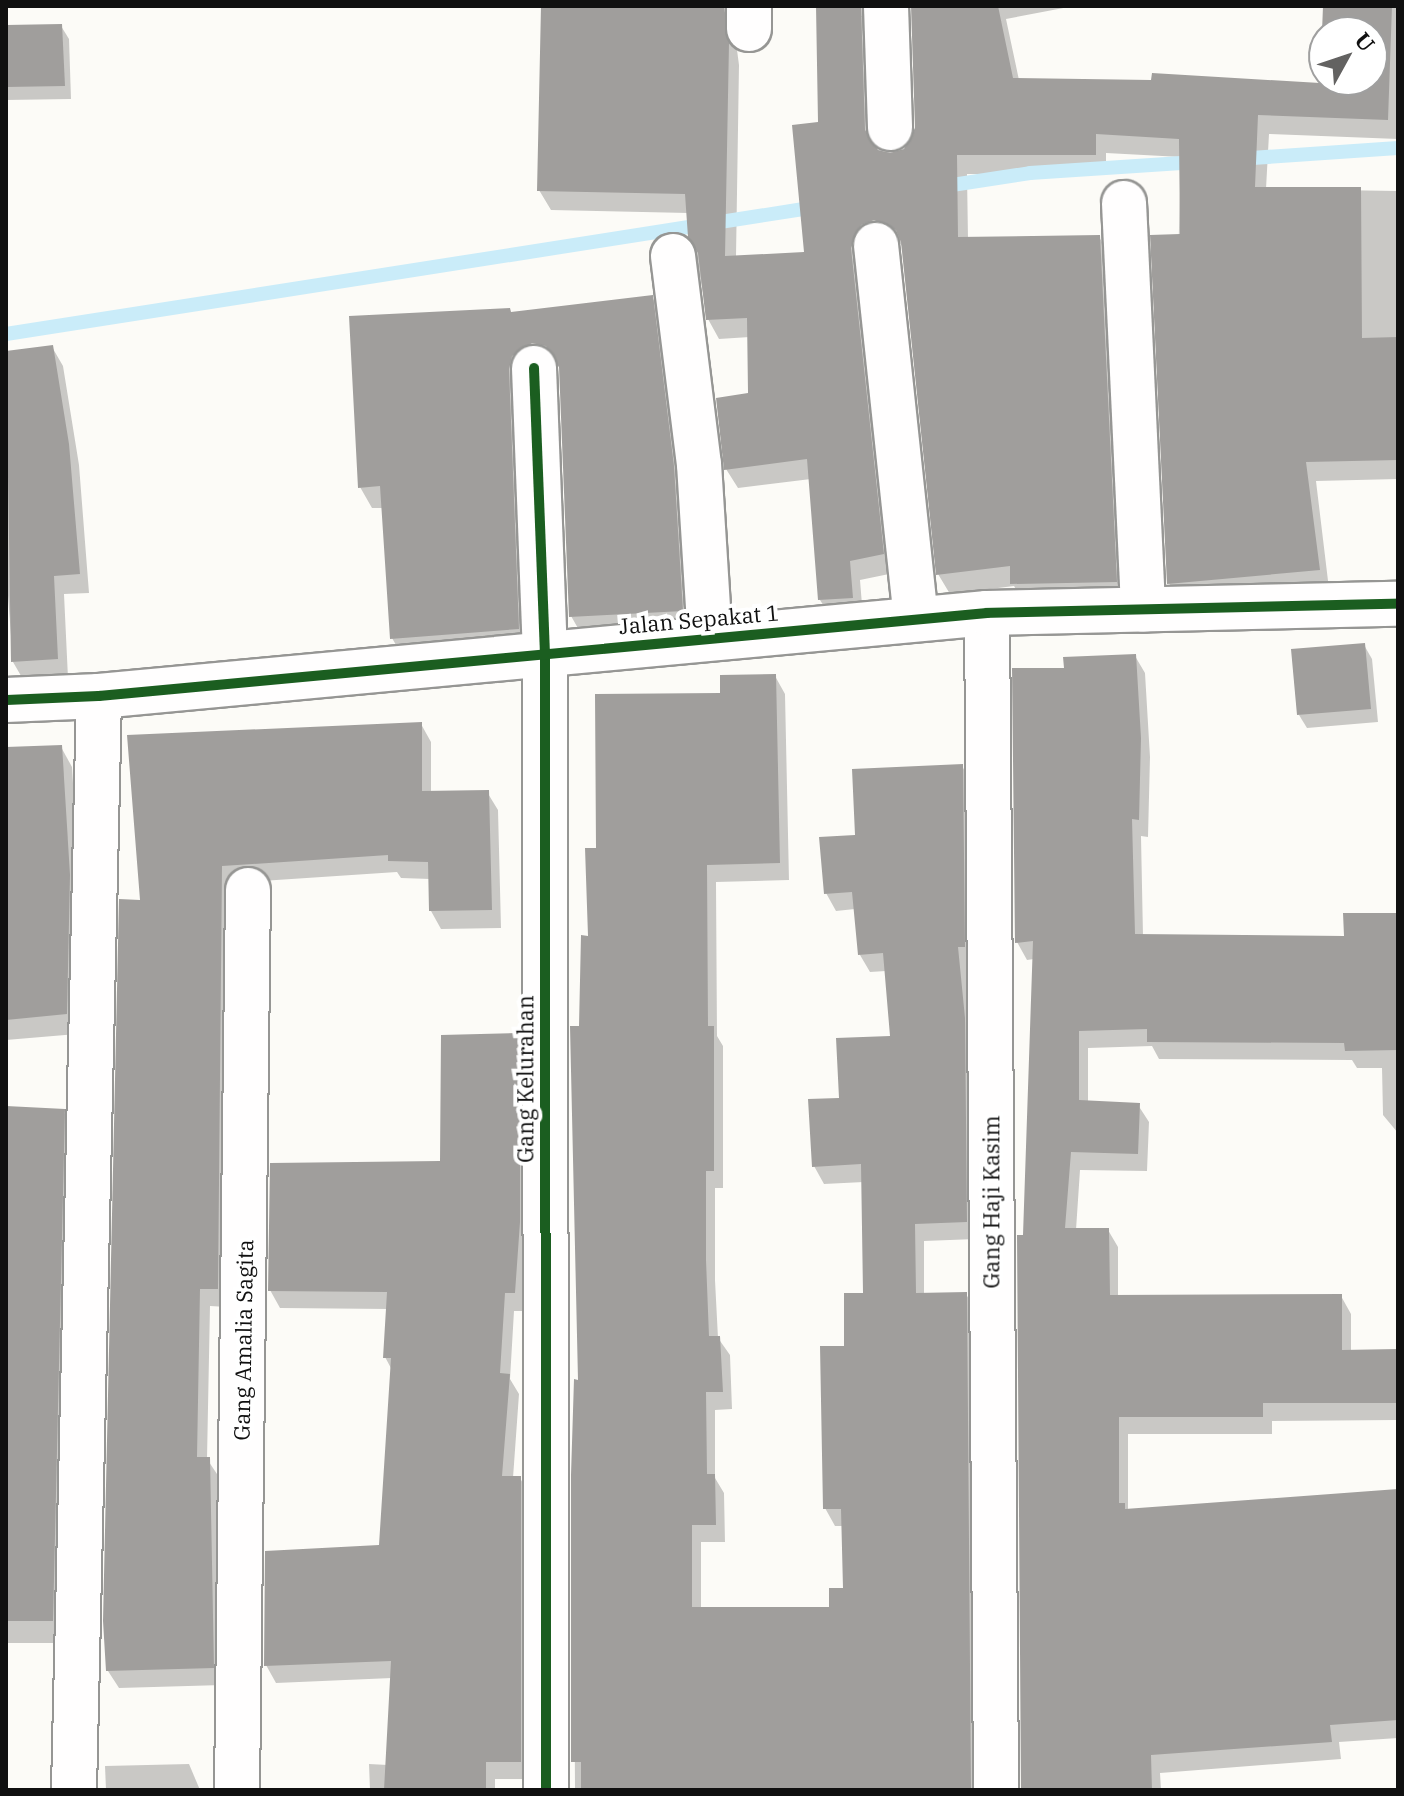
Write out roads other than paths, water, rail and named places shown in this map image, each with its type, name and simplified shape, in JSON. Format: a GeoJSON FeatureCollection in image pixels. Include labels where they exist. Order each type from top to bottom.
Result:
{"type":"FeatureCollection","features":[{"type":"Feature","properties":{"kind":"street"},"geometry":{"type":"LineString","coordinates":[[886,6],[890,128]]}},
{"type":"Feature","properties":{"kind":"street"},"geometry":{"type":"LineString","coordinates":[[1124,203],[1143,610]]}},
{"type":"Feature","properties":{"kind":"street"},"geometry":{"type":"LineString","coordinates":[[876,245],[916,619]]}},
{"type":"Feature","properties":{"kind":"street"},"geometry":{"type":"LineString","coordinates":[[673,256],[699,464],[710,638]]}},
{"type":"Feature","properties":{"kind":"street","name":"Gang Kelurahan"},"geometry":{"type":"LineString","coordinates":[[534,368],[545,653],[546,1790]]}},
{"type":"Feature","properties":{"kind":"street","name":"Jalan Sepakat 1"},"geometry":{"type":"LineString","coordinates":[[6,700],[99,696],[987,613],[1398,604]]}},
{"type":"Feature","properties":{"kind":"street","name":"Gang Haji Kasim"},"geometry":{"type":"LineString","coordinates":[[987,613],[996,1790]]}},
{"type":"Feature","properties":{"kind":"street"},"geometry":{"type":"LineString","coordinates":[[74,1790],[99,696]]}},
{"type":"Feature","properties":{"kind":"street","name":"Gang Amalia Sagita"},"geometry":{"type":"LineString","coordinates":[[237,1790],[248,890]]}},
{"type":"Feature","properties":{"kind":"waterway"},"geometry":{"type":"LineString","coordinates":[[1237,159],[1398,148]]}},
{"type":"Feature","properties":{"kind":"waterway"},"geometry":{"type":"LineString","coordinates":[[939,187],[1030,173],[1197,162]]}},
{"type":"Feature","properties":{"kind":"waterway"},"geometry":{"type":"LineString","coordinates":[[6,334],[816,207]]}}]}
